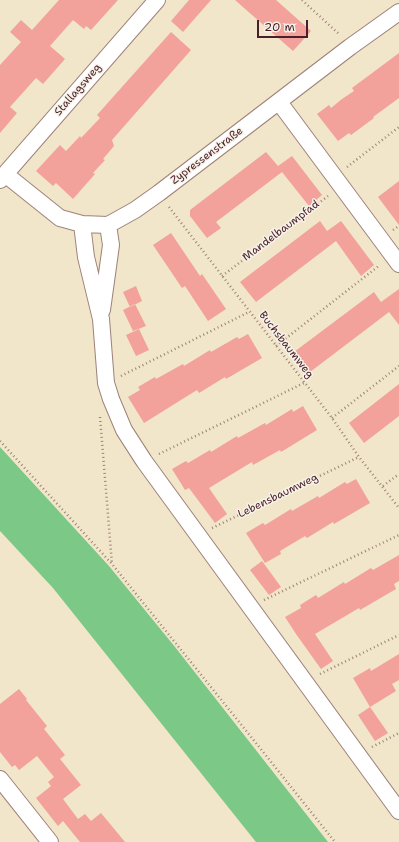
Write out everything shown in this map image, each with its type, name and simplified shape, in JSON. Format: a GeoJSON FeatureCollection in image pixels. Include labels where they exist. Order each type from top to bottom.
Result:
{"type":"FeatureCollection","features":[{"type":"Feature","properties":{"kind":"street","name":"Stallagsweg"},"geometry":{"type":"LineString","coordinates":[[3,177],[157,0]]}},
{"type":"Feature","properties":{"kind":"street","name":"Zypressenstraße"},"geometry":{"type":"LineString","coordinates":[[108,225],[135,210],[159,193],[350,47],[399,12]]}},
{"type":"Feature","properties":{"kind":"street"},"geometry":{"type":"LineString","coordinates":[[279,102],[396,260]]}},
{"type":"Feature","properties":{"kind":"street"},"geometry":{"type":"LineString","coordinates":[[3,177],[60,218],[82,224],[108,225],[111,245],[101,319]]}},
{"type":"Feature","properties":{"kind":"street"},"geometry":{"type":"LineString","coordinates":[[82,224],[86,257],[101,319],[106,383],[111,400],[124,430],[144,461],[399,811]]}},
{"type":"Feature","properties":{"kind":"street"},"geometry":{"type":"LineString","coordinates":[[0,779],[50,842]]}},
{"type":"Feature","properties":{"kind":"path"},"geometry":{"type":"LineString","coordinates":[[302,0],[338,33],[350,47]]}},
{"type":"Feature","properties":{"kind":"path","name":"Mandelbaumpfad"},"geometry":{"type":"LineString","coordinates":[[222,276],[338,181],[399,127]]}},
{"type":"Feature","properties":{"kind":"path","name":"Buchsbaumweg"},"geometry":{"type":"LineString","coordinates":[[159,193],[332,418],[399,508]]}},
{"type":"Feature","properties":{"kind":"path"},"geometry":{"type":"LineString","coordinates":[[276,346],[396,260]]}},
{"type":"Feature","properties":{"kind":"path"},"geometry":{"type":"LineString","coordinates":[[106,383],[249,312]]}},
{"type":"Feature","properties":{"kind":"path"},"geometry":{"type":"LineString","coordinates":[[332,418],[399,366]]}},
{"type":"Feature","properties":{"kind":"path"},"geometry":{"type":"LineString","coordinates":[[144,461],[304,383]]}},
{"type":"Feature","properties":{"kind":"path"},"geometry":{"type":"LineString","coordinates":[[111,400],[100,416],[112,564]]}},
{"type":"Feature","properties":{"kind":"path"},"geometry":{"type":"LineString","coordinates":[[0,441],[112,564],[335,842]]}},
{"type":"Feature","properties":{"kind":"path","name":"Lebensbaumweg"},"geometry":{"type":"LineString","coordinates":[[198,535],[359,456]]}},
{"type":"Feature","properties":{"kind":"path"},"geometry":{"type":"LineString","coordinates":[[383,486],[399,474]]}},
{"type":"Feature","properties":{"kind":"path"},"geometry":{"type":"LineString","coordinates":[[250,607],[399,535]]}},
{"type":"Feature","properties":{"kind":"path"},"geometry":{"type":"LineString","coordinates":[[305,682],[399,635]]}},
{"type":"Feature","properties":{"kind":"path"},"geometry":{"type":"LineString","coordinates":[[357,754],[399,733]]}},
{"type":"Feature","properties":{"kind":"green space"},"geometry":{"type":"Polygon","coordinates":[[[0,447],[109,566],[175,647],[328,842],[256,842],[53,588],[0,531],[0,447]]]}},
{"type":"Feature","properties":{"kind":"building"},"geometry":{"type":"Polygon","coordinates":[[[59,0],[118,0],[91,30],[86,26],[84,29],[73,20],[50,46],[65,59],[43,84],[36,78],[10,107],[17,113],[0,133],[0,65],[21,42],[10,32],[21,20],[32,30],[59,0]]]}},
{"type":"Feature","properties":{"kind":"building"},"geometry":{"type":"Polygon","coordinates":[[[189,0],[211,0],[183,32],[171,21],[189,0]]]}},
{"type":"Feature","properties":{"kind":"building"},"geometry":{"type":"Polygon","coordinates":[[[235,0],[276,0],[311,31],[293,51],[235,0]]]}},
{"type":"Feature","properties":{"kind":"building"},"geometry":{"type":"Polygon","coordinates":[[[171,32],[191,50],[112,140],[114,146],[103,159],[105,160],[73,199],[56,183],[53,186],[36,171],[60,145],[66,151],[80,136],[81,138],[100,118],[97,115],[171,32]]]}},
{"type":"Feature","properties":{"kind":"building"},"geometry":{"type":"Polygon","coordinates":[[[399,53],[399,98],[351,135],[349,133],[338,141],[317,114],[329,105],[331,108],[354,91],[352,88],[399,53]]]}},
{"type":"Feature","properties":{"kind":"building"},"geometry":{"type":"Polygon","coordinates":[[[266,152],[278,166],[292,156],[322,195],[309,206],[282,172],[216,222],[221,228],[207,238],[190,216],[190,210],[266,152]]]}},
{"type":"Feature","properties":{"kind":"building"},"geometry":{"type":"Polygon","coordinates":[[[399,181],[399,225],[378,197],[399,181]]]}},
{"type":"Feature","properties":{"kind":"building"},"geometry":{"type":"Polygon","coordinates":[[[320,221],[327,231],[341,221],[374,265],[361,276],[336,241],[256,302],[240,282],[320,221]]]}},
{"type":"Feature","properties":{"kind":"building"},"geometry":{"type":"Polygon","coordinates":[[[171,233],[200,276],[202,274],[226,309],[208,321],[185,286],[182,288],[153,245],[171,233]]]}},
{"type":"Feature","properties":{"kind":"building"},"geometry":{"type":"Polygon","coordinates":[[[136,286],[142,301],[130,307],[123,292],[136,286]]]}},
{"type":"Feature","properties":{"kind":"building"},"geometry":{"type":"Polygon","coordinates":[[[399,289],[399,325],[389,312],[310,372],[294,352],[374,292],[381,302],[399,289]]]}},
{"type":"Feature","properties":{"kind":"building"},"geometry":{"type":"Polygon","coordinates":[[[135,304],[146,326],[133,331],[123,310],[135,304]]]}},
{"type":"Feature","properties":{"kind":"building"},"geometry":{"type":"Polygon","coordinates":[[[139,329],[149,350],[136,356],[126,335],[139,329]]]}},
{"type":"Feature","properties":{"kind":"building"},"geometry":{"type":"Polygon","coordinates":[[[248,334],[262,358],[226,379],[225,377],[199,393],[197,390],[144,423],[128,397],[140,390],[138,387],[183,364],[184,366],[210,350],[211,352],[237,337],[239,339],[248,334]]]}},
{"type":"Feature","properties":{"kind":"building"},"geometry":{"type":"Polygon","coordinates":[[[399,384],[399,416],[364,443],[349,423],[399,384]]]}},
{"type":"Feature","properties":{"kind":"building"},"geometry":{"type":"Polygon","coordinates":[[[303,406],[317,430],[281,452],[280,450],[253,465],[252,462],[209,488],[227,514],[215,523],[189,488],[185,490],[172,469],[186,461],[188,463],[210,450],[211,452],[237,436],[238,438],[265,423],[266,425],[292,409],[293,412],[303,406]]]}},
{"type":"Feature","properties":{"kind":"building"},"geometry":{"type":"Polygon","coordinates":[[[356,479],[370,503],[334,524],[333,522],[307,538],[305,536],[280,551],[281,554],[265,563],[246,533],[263,523],[265,525],[291,509],[292,511],[318,496],[319,498],[345,482],[347,484],[356,479]]]}},
{"type":"Feature","properties":{"kind":"building"},"geometry":{"type":"Polygon","coordinates":[[[399,555],[399,581],[394,584],[396,589],[360,610],[359,608],[315,634],[333,661],[321,669],[285,617],[301,608],[300,605],[316,595],[318,598],[344,582],[345,584],[371,568],[373,570],[399,555]]]}},
{"type":"Feature","properties":{"kind":"building"},"geometry":{"type":"Polygon","coordinates":[[[262,561],[281,587],[269,595],[250,570],[262,561]]]}},
{"type":"Feature","properties":{"kind":"building"},"geometry":{"type":"Polygon","coordinates":[[[399,654],[399,680],[392,684],[396,691],[370,707],[353,678],[370,668],[371,671],[399,654]]]}},
{"type":"Feature","properties":{"kind":"building"},"geometry":{"type":"Polygon","coordinates":[[[19,689],[47,726],[44,729],[65,755],[60,759],[81,785],[63,799],[78,819],[85,814],[91,821],[101,813],[125,842],[80,842],[63,821],[58,826],[36,798],[51,786],[48,782],[54,777],[37,756],[19,770],[15,765],[12,767],[0,752],[0,704],[19,689]]]}},
{"type":"Feature","properties":{"kind":"building"},"geometry":{"type":"Polygon","coordinates":[[[370,707],[388,733],[375,741],[358,715],[370,707]]]}}]}
